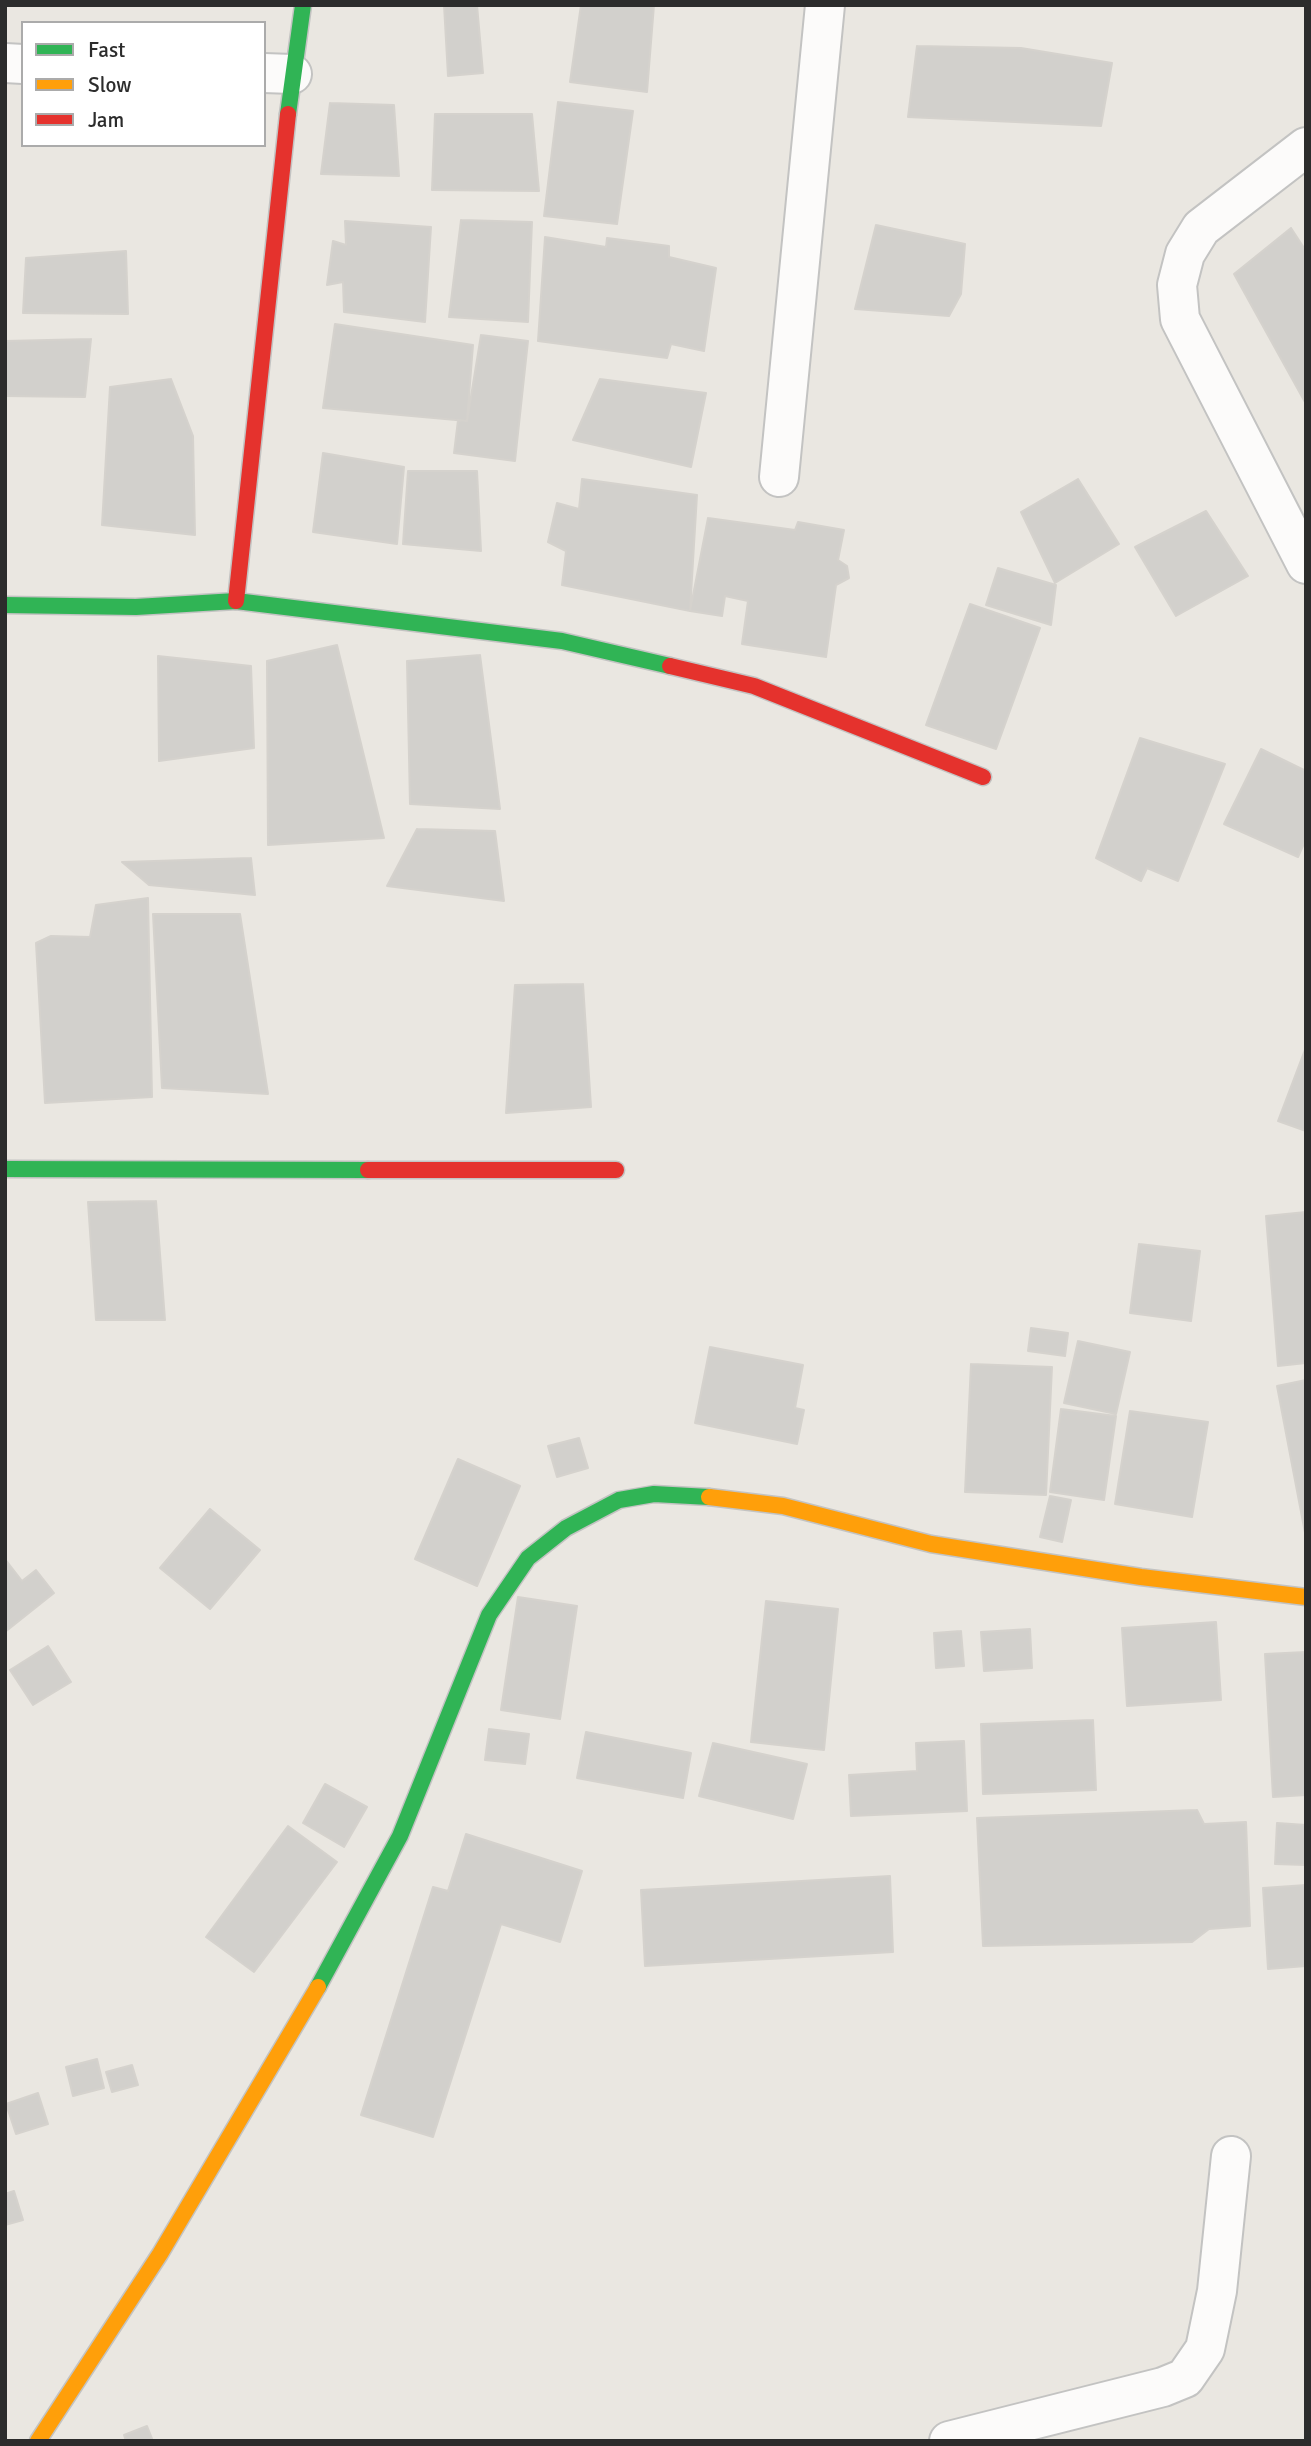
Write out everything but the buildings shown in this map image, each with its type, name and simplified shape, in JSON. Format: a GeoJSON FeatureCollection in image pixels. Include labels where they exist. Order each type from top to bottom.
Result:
{"type":"FeatureCollection","features":[{"type":"Feature","properties":{"kind":"street"},"geometry":{"type":"LineString","coordinates":[[236,601],[278,74],[303,5]]}},
{"type":"Feature","properties":{"kind":"street"},"geometry":{"type":"LineString","coordinates":[[779,478],[824,5]]}},
{"type":"Feature","properties":{"kind":"street"},"geometry":{"type":"LineString","coordinates":[[1306,147],[1201,228],[1185,254],[1177,285],[1180,319],[1306,564]]}},
{"type":"Feature","properties":{"kind":"street"},"geometry":{"type":"LineString","coordinates":[[5,605],[136,607],[236,601],[562,641],[754,687],[983,777]]}},
{"type":"Feature","properties":{"kind":"street"},"geometry":{"type":"LineString","coordinates":[[5,1169],[616,1170]]}},
{"type":"Feature","properties":{"kind":"street"},"geometry":{"type":"LineString","coordinates":[[38,2441],[160,2253],[339,1952],[400,1836],[489,1615],[528,1558],[566,1528],[619,1500],[654,1494],[696,1496],[783,1506],[931,1544],[1141,1577],[1306,1597]]}},
{"type":"Feature","properties":{"kind":"street"},"geometry":{"type":"LineString","coordinates":[[949,2441],[1163,2387],[1185,2378],[1205,2349],[1212,2314],[1231,2157]]}},
{"type":"Feature","properties":{"kind":"traffic: fast"},"geometry":{"type":"LineString","coordinates":[[288,114],[303,5]]}},
{"type":"Feature","properties":{"kind":"traffic: fast"},"geometry":{"type":"LineString","coordinates":[[5,605],[136,607],[236,601],[562,641],[670,666]]}},
{"type":"Feature","properties":{"kind":"traffic: fast"},"geometry":{"type":"LineString","coordinates":[[5,1169],[368,1170]]}},
{"type":"Feature","properties":{"kind":"traffic: fast"},"geometry":{"type":"LineString","coordinates":[[318,1987],[400,1836],[489,1615],[528,1558],[566,1528],[619,1500],[654,1494],[709,1497]]}},
{"type":"Feature","properties":{"kind":"traffic: slow"},"geometry":{"type":"LineString","coordinates":[[709,1497],[783,1506],[931,1544],[1141,1577],[1306,1597]]}},
{"type":"Feature","properties":{"kind":"traffic: slow"},"geometry":{"type":"LineString","coordinates":[[38,2441],[160,2254],[318,1987]]}},
{"type":"Feature","properties":{"kind":"traffic: jam"},"geometry":{"type":"LineString","coordinates":[[236,601],[288,114]]}},
{"type":"Feature","properties":{"kind":"traffic: jam"},"geometry":{"type":"LineString","coordinates":[[670,666],[754,686],[983,777]]}},
{"type":"Feature","properties":{"kind":"traffic: jam"},"geometry":{"type":"LineString","coordinates":[[368,1170],[616,1170]]}}]}
